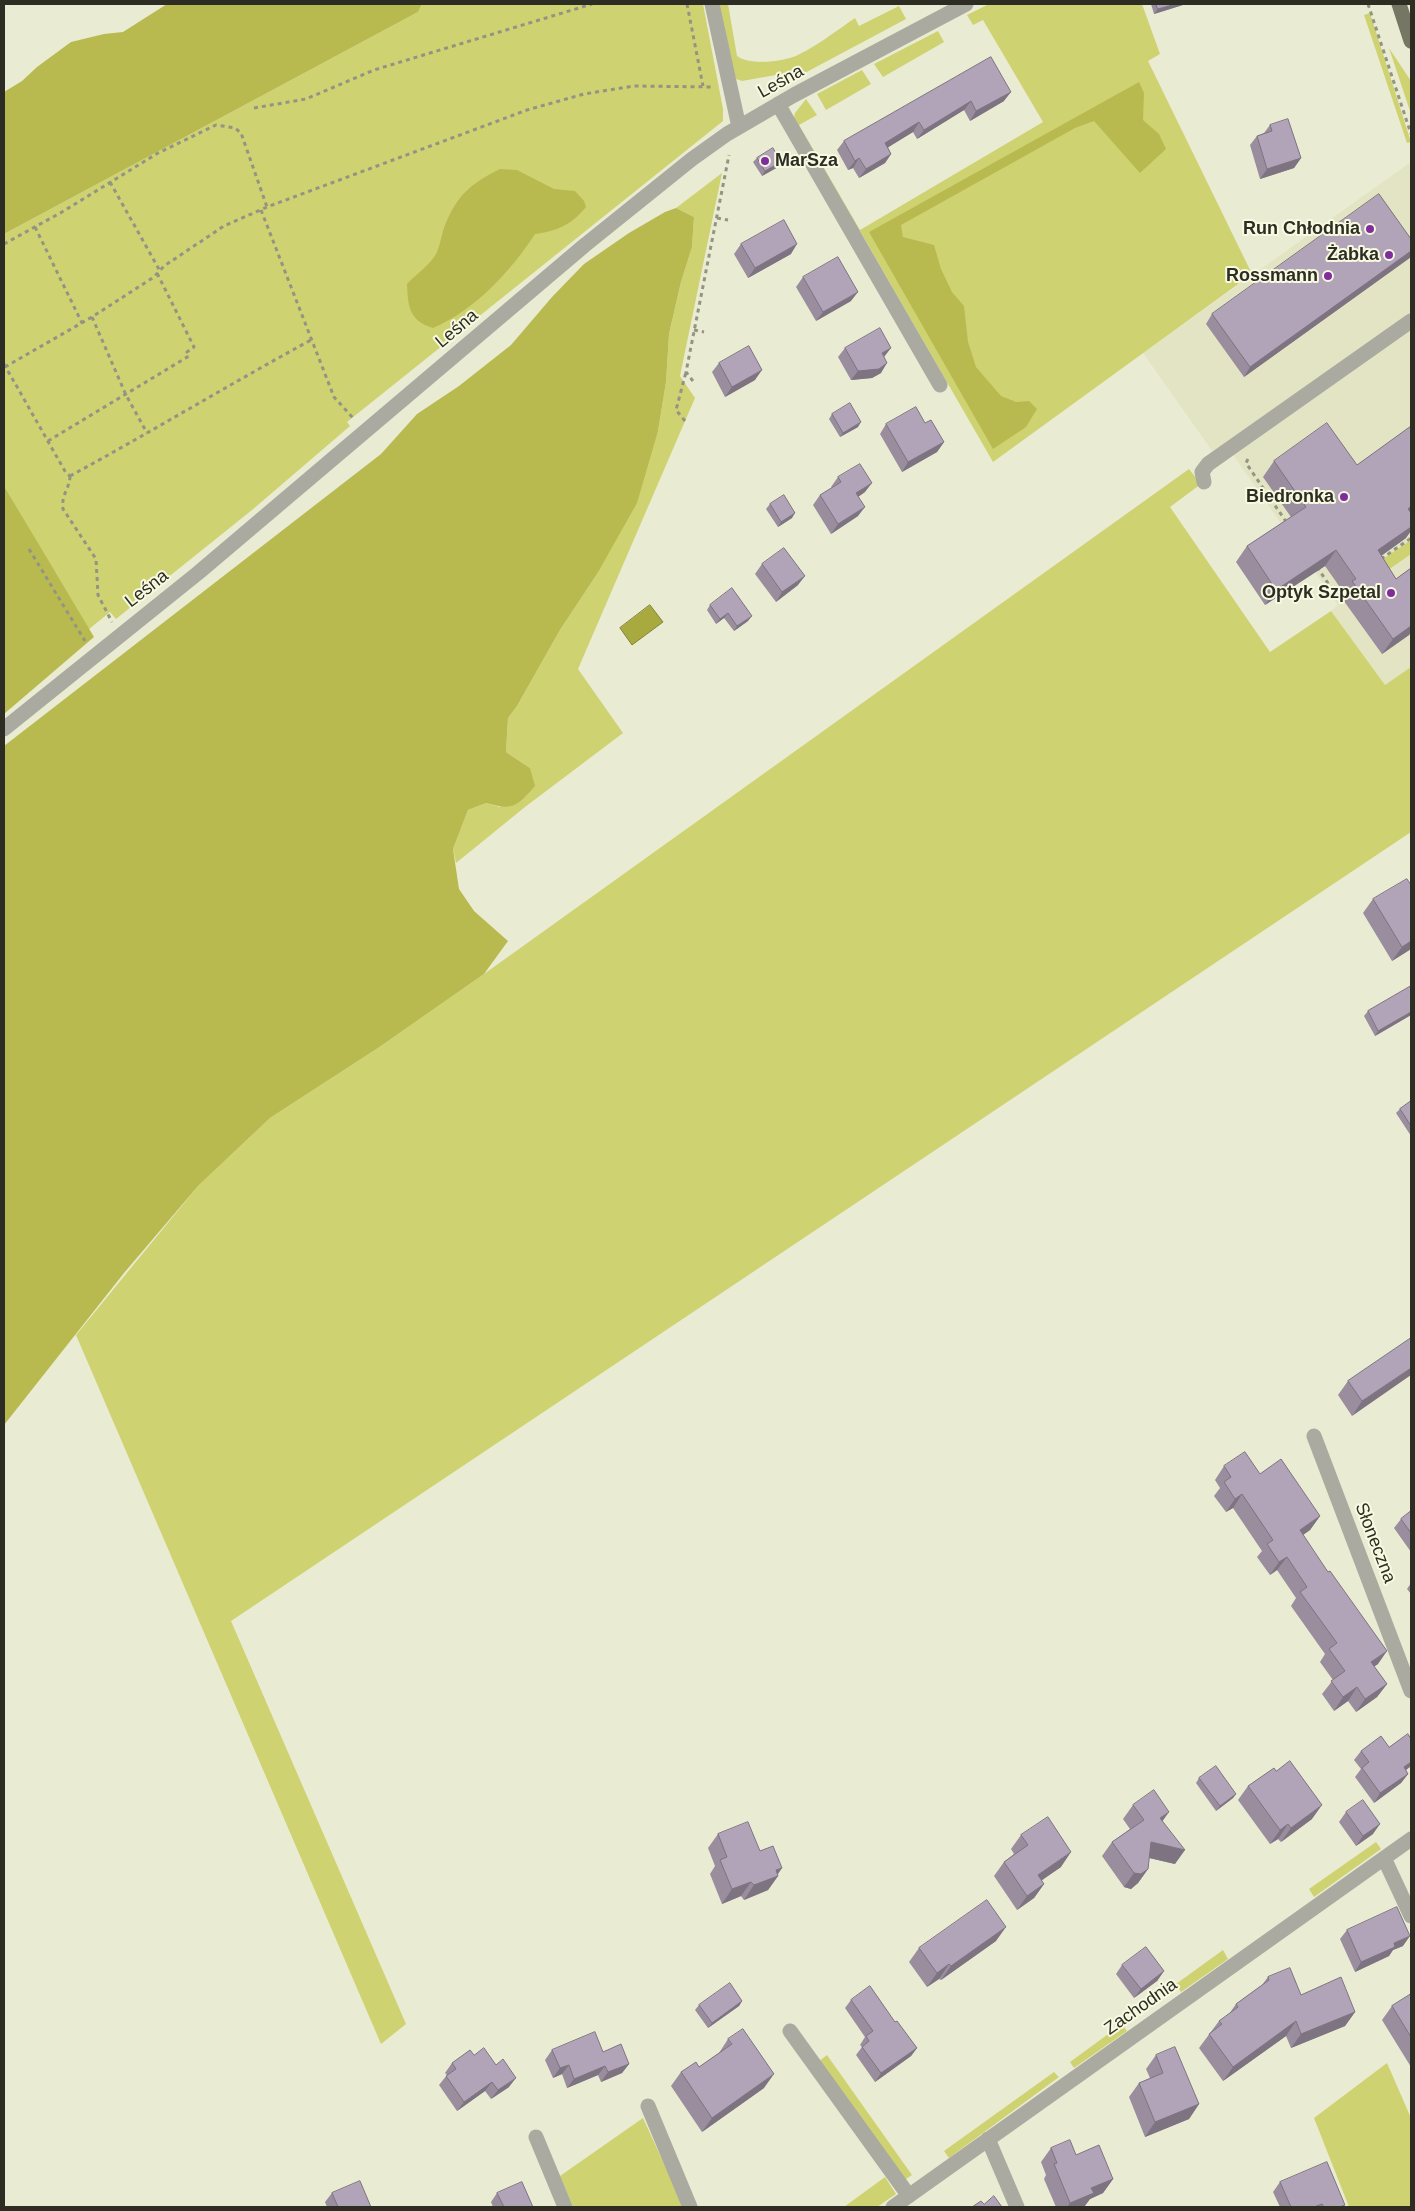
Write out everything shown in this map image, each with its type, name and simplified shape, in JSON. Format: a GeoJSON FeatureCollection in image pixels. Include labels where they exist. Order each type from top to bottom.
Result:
{"type":"FeatureCollection","features":[{"type":"Feature","properties":{"kind":"main road"},"geometry":{"type":"LineString","coordinates":[[1399,4],[1411,41]]}},
{"type":"Feature","properties":{"kind":"street"},"geometry":{"type":"LineString","coordinates":[[712,4],[737,129]]}},
{"type":"Feature","properties":{"kind":"street","name":"Leśna"},"geometry":{"type":"LineString","coordinates":[[4,729],[265,517],[592,239],[656,187],[737,129],[778,104],[966,4]]}},
{"type":"Feature","properties":{"kind":"street"},"geometry":{"type":"LineString","coordinates":[[778,104],[940,385]]}},
{"type":"Feature","properties":{"kind":"street"},"geometry":{"type":"LineString","coordinates":[[1204,482],[1202,472],[1208,464],[1411,321]]}},
{"type":"Feature","properties":{"kind":"street","name":"Słoneczna"},"geometry":{"type":"LineString","coordinates":[[1314,1436],[1411,1691]]}},
{"type":"Feature","properties":{"kind":"street","name":"Zachodnia"},"geometry":{"type":"LineString","coordinates":[[893,2207],[1411,1839]]}},
{"type":"Feature","properties":{"kind":"street"},"geometry":{"type":"LineString","coordinates":[[1384,1858],[1411,1916]]}},
{"type":"Feature","properties":{"kind":"street"},"geometry":{"type":"LineString","coordinates":[[790,2031],[909,2196]]}},
{"type":"Feature","properties":{"kind":"street"},"geometry":{"type":"LineString","coordinates":[[648,2106],[690,2207]]}},
{"type":"Feature","properties":{"kind":"street"},"geometry":{"type":"LineString","coordinates":[[536,2137],[565,2207]]}},
{"type":"Feature","properties":{"kind":"street"},"geometry":{"type":"LineString","coordinates":[[988,2139],[1017,2207]]}},
{"type":"Feature","properties":{"kind":"path"},"geometry":{"type":"LineString","coordinates":[[254,108],[306,99],[374,70],[592,4]]}},
{"type":"Feature","properties":{"kind":"path"},"geometry":{"type":"LineString","coordinates":[[687,4],[703,86]]}},
{"type":"Feature","properties":{"kind":"path"},"geometry":{"type":"LineString","coordinates":[[1368,4],[1411,134]]}},
{"type":"Feature","properties":{"kind":"path"},"geometry":{"type":"LineString","coordinates":[[115,626],[106,615],[98,595],[96,559],[63,509],[62,500],[70,482],[70,476],[66,473],[4,365],[92,317],[224,226],[267,206],[527,110],[575,97],[634,86],[729,86]]}},
{"type":"Feature","properties":{"kind":"path"},"geometry":{"type":"LineString","coordinates":[[4,244],[158,153],[216,125],[235,128],[241,132],[267,206]]}},
{"type":"Feature","properties":{"kind":"path"},"geometry":{"type":"LineString","coordinates":[[685,421],[676,410],[686,372],[737,129]]}},
{"type":"Feature","properties":{"kind":"path"},"geometry":{"type":"LineString","coordinates":[[48,442],[189,356],[187,352],[194,347],[158,272],[110,182]]}},
{"type":"Feature","properties":{"kind":"path"},"geometry":{"type":"LineString","coordinates":[[261,210],[334,397],[357,422]]}},
{"type":"Feature","properties":{"kind":"path"},"geometry":{"type":"LineString","coordinates":[[717,218],[728,220]]}},
{"type":"Feature","properties":{"kind":"path"},"geometry":{"type":"LineString","coordinates":[[34,227],[82,323]]}},
{"type":"Feature","properties":{"kind":"path"},"geometry":{"type":"LineString","coordinates":[[92,317],[126,395],[147,433]]}},
{"type":"Feature","properties":{"kind":"path"},"geometry":{"type":"LineString","coordinates":[[694,330],[704,332]]}},
{"type":"Feature","properties":{"kind":"path"},"geometry":{"type":"LineString","coordinates":[[70,476],[226,386],[311,340]]}},
{"type":"Feature","properties":{"kind":"path"},"geometry":{"type":"LineString","coordinates":[[686,372],[692,381]]}},
{"type":"Feature","properties":{"kind":"path"},"geometry":{"type":"LineString","coordinates":[[1249,459],[1246,462],[1288,525]]}},
{"type":"Feature","properties":{"kind":"path"},"geometry":{"type":"LineString","coordinates":[[1379,560],[1411,538]]}},
{"type":"Feature","properties":{"kind":"path"},"geometry":{"type":"LineString","coordinates":[[29,549],[90,648]]}},
{"type":"Feature","properties":{"kind":"path"},"geometry":{"type":"LineString","coordinates":[[1314,564],[1336,596],[1350,586]]}},
{"type":"Feature","properties":{"kind":"shaded area"},"geometry":{"type":"Polygon","coordinates":[[[167,4],[422,4],[418,12],[4,234],[4,92],[22,81],[37,67],[71,42],[104,34],[123,32],[167,4]]]}},
{"type":"Feature","properties":{"kind":"shaded area"},"geometry":{"type":"Polygon","coordinates":[[[1139,82],[1144,93],[1143,120],[1159,134],[1166,149],[1140,173],[1094,121],[1075,128],[901,225],[903,237],[934,245],[941,269],[952,292],[964,306],[968,342],[976,367],[1001,396],[1016,402],[1029,401],[1037,409],[1026,427],[993,449],[869,232],[1139,82]]]}},
{"type":"Feature","properties":{"kind":"shaded area"},"geometry":{"type":"Polygon","coordinates":[[[1411,162],[1411,667],[1385,686],[1331,611],[1338,605],[1225,443],[1213,452],[1143,353],[1411,162]]]}},
{"type":"Feature","properties":{"kind":"shaded area"},"geometry":{"type":"Polygon","coordinates":[[[500,169],[517,170],[554,189],[575,191],[584,201],[586,207],[569,223],[550,231],[535,234],[503,276],[477,301],[448,321],[433,328],[425,325],[414,317],[411,312],[407,284],[436,254],[444,228],[459,199],[480,180],[500,169]]]}},
{"type":"Feature","properties":{"kind":"shaded area"},"geometry":{"type":"Polygon","coordinates":[[[676,208],[694,217],[692,247],[681,282],[669,334],[666,382],[658,431],[637,503],[597,574],[560,630],[517,706],[508,718],[506,752],[530,768],[535,786],[524,798],[514,805],[503,807],[486,803],[468,810],[453,849],[459,889],[474,911],[508,941],[484,974],[381,1046],[270,1118],[198,1186],[124,1273],[4,1425],[4,746],[381,454],[417,414],[459,386],[511,345],[552,297],[584,264],[629,233],[665,212],[676,208]]]}},
{"type":"Feature","properties":{"kind":"shaded area"},"geometry":{"type":"Polygon","coordinates":[[[4,486],[94,637],[4,714],[4,486]]]}},
{"type":"Feature","properties":{"kind":"shaded area"},"geometry":{"type":"Polygon","coordinates":[[[650,605],[663,622],[632,645],[620,628],[650,605]]]}},
{"type":"Feature","properties":{"kind":"green space"},"geometry":{"type":"Polygon","coordinates":[[[422,4],[703,4],[723,109],[723,121],[347,422],[350,426],[252,510],[116,619],[110,612],[88,630],[4,486],[4,234],[418,12],[422,4]]]}},
{"type":"Feature","properties":{"kind":"green space"},"geometry":{"type":"Polygon","coordinates":[[[717,4],[728,4],[737,56],[756,62],[780,60],[800,54],[855,18],[859,26],[899,6],[906,19],[797,77],[787,73],[742,81],[736,79],[717,4]]]}},
{"type":"Feature","properties":{"kind":"green space"},"geometry":{"type":"Polygon","coordinates":[[[989,4],[1142,4],[1160,54],[1148,61],[1252,274],[993,462],[860,231],[856,232],[793,122],[795,113],[806,99],[817,115],[799,125],[860,230],[1043,122],[983,20],[973,25],[967,15],[989,4]]]}},
{"type":"Feature","properties":{"kind":"green space"},"geometry":{"type":"Polygon","coordinates":[[[1370,13],[1411,142],[1407,143],[1364,15],[1370,13]]]}},
{"type":"Feature","properties":{"kind":"green space"},"geometry":{"type":"Polygon","coordinates":[[[938,31],[944,42],[883,77],[874,64],[938,31]]]}},
{"type":"Feature","properties":{"kind":"green space"},"geometry":{"type":"Polygon","coordinates":[[[1389,48],[1411,81],[1411,114],[1389,48]]]}},
{"type":"Feature","properties":{"kind":"green space"},"geometry":{"type":"Polygon","coordinates":[[[862,70],[871,84],[826,110],[817,94],[862,70]]]}},
{"type":"Feature","properties":{"kind":"green space"},"geometry":{"type":"Polygon","coordinates":[[[722,173],[680,376],[695,398],[578,669],[623,733],[525,807],[456,863],[453,849],[468,810],[486,803],[500,807],[530,768],[506,752],[508,718],[517,706],[560,630],[597,574],[658,431],[666,382],[669,334],[681,282],[692,247],[694,217],[676,208],[722,173]]]}},
{"type":"Feature","properties":{"kind":"green space"},"geometry":{"type":"Polygon","coordinates":[[[1189,469],[1201,484],[1170,507],[1270,652],[1331,611],[1385,685],[1411,667],[1411,832],[231,1621],[406,2024],[381,2044],[76,1335],[198,1186],[270,1118],[381,1046],[484,974],[1189,469]]]}},
{"type":"Feature","properties":{"kind":"green space"},"geometry":{"type":"Polygon","coordinates":[[[1411,540],[1411,554],[1378,577],[1371,567],[1411,540]]]}},
{"type":"Feature","properties":{"kind":"green space"},"geometry":{"type":"Polygon","coordinates":[[[1376,1842],[1381,1849],[1314,1897],[1309,1889],[1376,1842]]]}},
{"type":"Feature","properties":{"kind":"green space"},"geometry":{"type":"Polygon","coordinates":[[[1223,1950],[1228,1959],[1181,1992],[1176,1984],[1223,1950]]]}},
{"type":"Feature","properties":{"kind":"green space"},"geometry":{"type":"Polygon","coordinates":[[[1122,2024],[1127,2031],[1074,2068],[1070,2062],[1122,2024]]]}},
{"type":"Feature","properties":{"kind":"green space"},"geometry":{"type":"Polygon","coordinates":[[[827,2055],[912,2175],[906,2179],[901,2177],[818,2062],[827,2055]]]}},
{"type":"Feature","properties":{"kind":"green space"},"geometry":{"type":"Polygon","coordinates":[[[1387,2063],[1411,2118],[1411,2207],[1349,2207],[1314,2118],[1387,2063]]]}},
{"type":"Feature","properties":{"kind":"green space"},"geometry":{"type":"Polygon","coordinates":[[[1054,2072],[1059,2077],[949,2158],[944,2151],[1054,2072]]]}},
{"type":"Feature","properties":{"kind":"green space"},"geometry":{"type":"Polygon","coordinates":[[[643,2118],[684,2207],[573,2207],[560,2176],[643,2118]]]}},
{"type":"Feature","properties":{"kind":"green space"},"geometry":{"type":"Polygon","coordinates":[[[885,2177],[896,2194],[877,2207],[844,2207],[885,2177]]]}},
{"type":"Feature","properties":{"kind":"building"},"geometry":{"type":"Polygon","coordinates":[[[1156,4],[1176,4],[1158,9],[1156,4]]]}},
{"type":"Feature","properties":{"kind":"building"},"geometry":{"type":"Polygon","coordinates":[[[991,57],[1011,92],[976,111],[971,101],[924,130],[919,122],[885,143],[891,154],[866,169],[859,158],[855,161],[844,141],[991,57]]]}},
{"type":"Feature","properties":{"kind":"building"},"geometry":{"type":"Polygon","coordinates":[[[1288,119],[1301,158],[1267,169],[1257,136],[1272,131],[1270,125],[1288,119]]]}},
{"type":"Feature","properties":{"kind":"building"},"geometry":{"type":"Polygon","coordinates":[[[773,148],[781,162],[765,171],[757,158],[773,148]]]}},
{"type":"Feature","properties":{"kind":"building"},"geometry":{"type":"Polygon","coordinates":[[[1379,194],[1411,239],[1411,251],[1250,367],[1212,314],[1379,194]]]}},
{"type":"Feature","properties":{"kind":"building"},"geometry":{"type":"Polygon","coordinates":[[[784,220],[797,244],[755,268],[741,244],[784,220]]]}},
{"type":"Feature","properties":{"kind":"building"},"geometry":{"type":"Polygon","coordinates":[[[838,257],[858,292],[823,312],[803,277],[838,257]]]}},
{"type":"Feature","properties":{"kind":"building"},"geometry":{"type":"Polygon","coordinates":[[[880,328],[891,348],[882,353],[887,363],[879,369],[858,371],[845,348],[880,328]]]}},
{"type":"Feature","properties":{"kind":"building"},"geometry":{"type":"Polygon","coordinates":[[[749,346],[762,370],[732,387],[719,363],[749,346]]]}},
{"type":"Feature","properties":{"kind":"building"},"geometry":{"type":"Polygon","coordinates":[[[850,403],[861,422],[843,433],[832,414],[850,403]]]}},
{"type":"Feature","properties":{"kind":"building"},"geometry":{"type":"Polygon","coordinates":[[[916,407],[925,423],[931,420],[944,442],[908,462],[886,424],[916,407]]]}},
{"type":"Feature","properties":{"kind":"building"},"geometry":{"type":"Polygon","coordinates":[[[1327,423],[1357,465],[1411,426],[1411,506],[1408,509],[1411,513],[1411,527],[1378,550],[1396,579],[1411,568],[1411,626],[1393,639],[1352,581],[1356,579],[1336,550],[1276,590],[1247,546],[1306,507],[1274,461],[1327,423]]]}},
{"type":"Feature","properties":{"kind":"building"},"geometry":{"type":"Polygon","coordinates":[[[860,464],[872,483],[856,493],[865,507],[838,524],[820,495],[841,482],[838,477],[860,464]]]}},
{"type":"Feature","properties":{"kind":"building"},"geometry":{"type":"Polygon","coordinates":[[[784,495],[795,513],[781,522],[770,504],[784,495]]]}},
{"type":"Feature","properties":{"kind":"building"},"geometry":{"type":"Polygon","coordinates":[[[784,548],[805,576],[782,592],[762,564],[784,548]]]}},
{"type":"Feature","properties":{"kind":"building"},"geometry":{"type":"Polygon","coordinates":[[[732,588],[752,616],[737,626],[728,613],[720,619],[710,605],[732,588]]]}},
{"type":"Feature","properties":{"kind":"building"},"geometry":{"type":"Polygon","coordinates":[[[1407,879],[1411,885],[1411,941],[1402,947],[1373,899],[1407,879]]]}},
{"type":"Feature","properties":{"kind":"building"},"geometry":{"type":"Polygon","coordinates":[[[1411,986],[1411,1012],[1378,1031],[1368,1011],[1411,986]]]}},
{"type":"Feature","properties":{"kind":"building"},"geometry":{"type":"Polygon","coordinates":[[[1411,1101],[1411,1126],[1400,1109],[1411,1101]]]}},
{"type":"Feature","properties":{"kind":"building"},"geometry":{"type":"Polygon","coordinates":[[[1411,1338],[1411,1368],[1362,1401],[1348,1381],[1411,1338]]]}},
{"type":"Feature","properties":{"kind":"building"},"geometry":{"type":"Polygon","coordinates":[[[1245,1452],[1260,1474],[1281,1459],[1320,1516],[1300,1530],[1328,1572],[1330,1571],[1387,1651],[1371,1662],[1387,1684],[1365,1699],[1357,1687],[1343,1697],[1331,1681],[1345,1671],[1329,1649],[1337,1643],[1300,1592],[1307,1587],[1287,1557],[1279,1562],[1267,1544],[1273,1540],[1242,1494],[1235,1499],[1224,1482],[1231,1477],[1224,1466],[1245,1452]]]}},
{"type":"Feature","properties":{"kind":"building"},"geometry":{"type":"Polygon","coordinates":[[[1411,1511],[1411,1533],[1401,1519],[1411,1511]]]}},
{"type":"Feature","properties":{"kind":"building"},"geometry":{"type":"Polygon","coordinates":[[[1408,1734],[1411,1739],[1411,1762],[1404,1767],[1408,1774],[1380,1793],[1362,1768],[1369,1762],[1361,1751],[1381,1736],[1389,1747],[1408,1734]]]}},
{"type":"Feature","properties":{"kind":"building"},"geometry":{"type":"Polygon","coordinates":[[[1290,1761],[1322,1805],[1291,1828],[1288,1824],[1280,1830],[1248,1786],[1274,1768],[1276,1771],[1290,1761]]]}},
{"type":"Feature","properties":{"kind":"building"},"geometry":{"type":"Polygon","coordinates":[[[1216,1766],[1236,1794],[1220,1806],[1199,1778],[1216,1766]]]}},
{"type":"Feature","properties":{"kind":"building"},"geometry":{"type":"Polygon","coordinates":[[[1154,1790],[1169,1812],[1160,1818],[1185,1850],[1151,1842],[1148,1869],[1141,1874],[1134,1873],[1112,1842],[1144,1820],[1133,1805],[1154,1790]]]}},
{"type":"Feature","properties":{"kind":"building"},"geometry":{"type":"Polygon","coordinates":[[[1363,1800],[1380,1824],[1363,1836],[1346,1812],[1363,1800]]]}},
{"type":"Feature","properties":{"kind":"building"},"geometry":{"type":"Polygon","coordinates":[[[1048,1817],[1071,1852],[1038,1875],[1044,1884],[1027,1896],[1004,1862],[1028,1845],[1021,1835],[1048,1817]]]}},
{"type":"Feature","properties":{"kind":"building"},"geometry":{"type":"Polygon","coordinates":[[[748,1822],[760,1851],[773,1846],[782,1868],[776,1870],[778,1876],[754,1885],[751,1882],[732,1889],[720,1860],[727,1857],[718,1834],[748,1822]]]}},
{"type":"Feature","properties":{"kind":"building"},"geometry":{"type":"Polygon","coordinates":[[[987,1900],[1006,1927],[951,1966],[949,1964],[937,1973],[919,1948],[987,1900]]]}},
{"type":"Feature","properties":{"kind":"building"},"geometry":{"type":"Polygon","coordinates":[[[1397,1907],[1410,1936],[1394,1943],[1395,1947],[1361,1962],[1347,1930],[1397,1907]]]}},
{"type":"Feature","properties":{"kind":"building"},"geometry":{"type":"Polygon","coordinates":[[[1146,1947],[1164,1971],[1141,1989],[1122,1965],[1146,1947]]]}},
{"type":"Feature","properties":{"kind":"building"},"geometry":{"type":"Polygon","coordinates":[[[1290,1968],[1301,1995],[1341,1977],[1355,2012],[1301,2034],[1296,2021],[1233,2067],[1209,2034],[1222,2024],[1219,2021],[1238,2007],[1236,2004],[1269,1980],[1268,1977],[1290,1968]]]}},
{"type":"Feature","properties":{"kind":"building"},"geometry":{"type":"Polygon","coordinates":[[[730,1983],[742,2001],[712,2023],[699,2005],[730,1983]]]}},
{"type":"Feature","properties":{"kind":"building"},"geometry":{"type":"Polygon","coordinates":[[[870,1986],[895,2022],[897,2021],[917,2048],[881,2073],[862,2047],[869,2041],[866,2036],[873,2031],[851,2000],[870,1986]]]}},
{"type":"Feature","properties":{"kind":"building"},"geometry":{"type":"Polygon","coordinates":[[[1411,1994],[1411,2037],[1392,2006],[1411,1994]]]}},
{"type":"Feature","properties":{"kind":"building"},"geometry":{"type":"Polygon","coordinates":[[[743,2029],[774,2074],[712,2118],[681,2072],[696,2062],[699,2067],[732,2044],[728,2039],[743,2029]]]}},
{"type":"Feature","properties":{"kind":"building"},"geometry":{"type":"Polygon","coordinates":[[[595,2032],[603,2052],[621,2044],[629,2064],[608,2072],[605,2066],[574,2079],[569,2065],[560,2068],[552,2050],[595,2032]]]}},
{"type":"Feature","properties":{"kind":"building"},"geometry":{"type":"Polygon","coordinates":[[[1175,2047],[1199,2104],[1155,2122],[1139,2083],[1163,2073],[1156,2055],[1175,2047]]]}},
{"type":"Feature","properties":{"kind":"building"},"geometry":{"type":"Polygon","coordinates":[[[484,2048],[496,2065],[503,2059],[516,2078],[498,2090],[492,2082],[464,2102],[446,2076],[456,2069],[452,2063],[470,2050],[474,2055],[484,2048]]]}},
{"type":"Feature","properties":{"kind":"building"},"geometry":{"type":"Polygon","coordinates":[[[1070,2140],[1076,2155],[1099,2145],[1113,2179],[1091,2188],[1094,2193],[1070,2203],[1054,2164],[1057,2163],[1051,2148],[1070,2140]]]}},
{"type":"Feature","properties":{"kind":"building"},"geometry":{"type":"Polygon","coordinates":[[[1327,2162],[1345,2205],[1324,2207],[1322,2204],[1314,2207],[1291,2207],[1280,2182],[1327,2162]]]}},
{"type":"Feature","properties":{"kind":"building"},"geometry":{"type":"Polygon","coordinates":[[[360,2181],[371,2207],[338,2207],[332,2193],[360,2181]]]}},
{"type":"Feature","properties":{"kind":"building"},"geometry":{"type":"Polygon","coordinates":[[[522,2182],[533,2207],[504,2207],[497,2193],[522,2182]]]}},
{"type":"Feature","properties":{"kind":"building"},"geometry":{"type":"Polygon","coordinates":[[[994,2196],[1002,2207],[972,2207],[981,2201],[984,2204],[994,2196]]]}},
{"type":"Feature","properties":{"kind":"place","name":"MarSza"},"geometry":{"type":"Point","coordinates":[765,161]}},
{"type":"Feature","properties":{"kind":"place","name":"Run Chłodnia"},"geometry":{"type":"Point","coordinates":[1370,229]}},
{"type":"Feature","properties":{"kind":"place","name":"Żabka"},"geometry":{"type":"Point","coordinates":[1389,255]}},
{"type":"Feature","properties":{"kind":"place","name":"Rossmann"},"geometry":{"type":"Point","coordinates":[1328,276]}},
{"type":"Feature","properties":{"kind":"place","name":"Biedronka"},"geometry":{"type":"Point","coordinates":[1344,497]}},
{"type":"Feature","properties":{"kind":"place","name":"Optyk Szpetal"},"geometry":{"type":"Point","coordinates":[1391,593]}}]}
